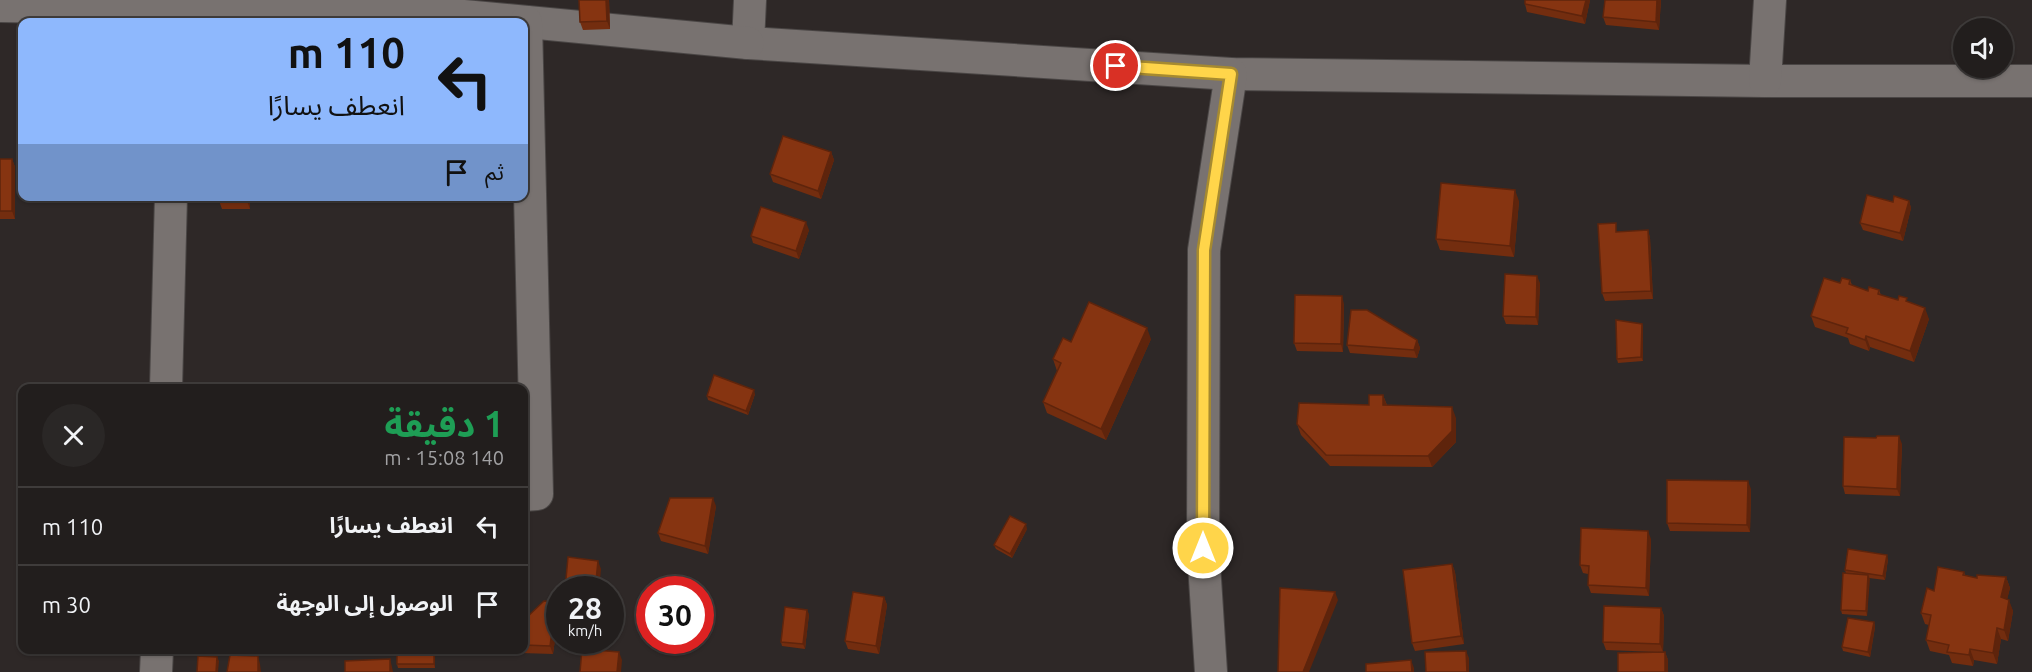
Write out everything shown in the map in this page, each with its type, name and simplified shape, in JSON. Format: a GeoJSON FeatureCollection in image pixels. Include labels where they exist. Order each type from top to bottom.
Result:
{"type":"FeatureCollection","features":[{"type":"Feature","properties":{"kind":"street"},"geometry":{"type":"LineString","coordinates":[[748,43],[750,0]]}},
{"type":"Feature","properties":{"kind":"street"},"geometry":{"type":"LineString","coordinates":[[1765,81],[1770,0]]}},
{"type":"Feature","properties":{"kind":"street"},"geometry":{"type":"LineString","coordinates":[[0,6],[177,16],[442,7],[504,18]]}},
{"type":"Feature","properties":{"kind":"street"},"geometry":{"type":"LineString","coordinates":[[528,22],[748,43],[1231,74],[1765,81],[2032,81]]}},
{"type":"Feature","properties":{"kind":"street"},"geometry":{"type":"LineString","coordinates":[[1210,672],[1203,548],[1204,250],[1231,74]]}},
{"type":"Feature","properties":{"kind":"street"},"geometry":{"type":"LineString","coordinates":[[528,108],[537,494],[528,495]]}},
{"type":"Feature","properties":{"kind":"street"},"geometry":{"type":"LineString","coordinates":[[166,384],[171,201]]}},
{"type":"Feature","properties":{"kind":"street"},"geometry":{"type":"LineString","coordinates":[[156,654],[156,672]]}},
{"type":"Feature","properties":{"kind":"building"},"geometry":{"type":"Polygon","coordinates":[[[579,0],[606,0],[607,21],[580,22],[579,0]]]}},
{"type":"Feature","properties":{"kind":"building"},"geometry":{"type":"Polygon","coordinates":[[[1525,0],[1586,0],[1582,16],[1525,4],[1525,0]]]}},
{"type":"Feature","properties":{"kind":"building"},"geometry":{"type":"Polygon","coordinates":[[[1605,0],[1657,0],[1656,22],[1603,17],[1605,0]]]}},
{"type":"Feature","properties":{"kind":"building"},"geometry":{"type":"Polygon","coordinates":[[[783,136],[831,152],[818,191],[770,174],[783,136]]]}},
{"type":"Feature","properties":{"kind":"building"},"geometry":{"type":"Polygon","coordinates":[[[0,159],[12,159],[12,211],[0,211],[0,159]]]}},
{"type":"Feature","properties":{"kind":"building"},"geometry":{"type":"Polygon","coordinates":[[[1441,183],[1515,190],[1510,246],[1436,239],[1441,183]]]}},
{"type":"Feature","properties":{"kind":"building"},"geometry":{"type":"Polygon","coordinates":[[[1867,195],[1893,202],[1894,196],[1909,201],[1900,233],[1860,223],[1867,195]]]}},
{"type":"Feature","properties":{"kind":"building"},"geometry":{"type":"Polygon","coordinates":[[[761,207],[806,222],[796,251],[751,236],[761,207]]]}},
{"type":"Feature","properties":{"kind":"building"},"geometry":{"type":"Polygon","coordinates":[[[1616,223],[1616,232],[1648,230],[1651,291],[1602,293],[1598,224],[1616,223]]]}},
{"type":"Feature","properties":{"kind":"building"},"geometry":{"type":"Polygon","coordinates":[[[1505,274],[1537,276],[1536,317],[1503,316],[1505,274]]]}},
{"type":"Feature","properties":{"kind":"building"},"geometry":{"type":"Polygon","coordinates":[[[1824,278],[1840,283],[1842,278],[1850,280],[1849,284],[1868,291],[1869,287],[1879,290],[1878,294],[1898,300],[1899,296],[1907,298],[1906,301],[1925,308],[1910,351],[1866,336],[1865,340],[1846,333],[1848,328],[1811,316],[1824,278]]]}},
{"type":"Feature","properties":{"kind":"building"},"geometry":{"type":"Polygon","coordinates":[[[1295,295],[1342,296],[1341,344],[1294,343],[1295,295]]]}},
{"type":"Feature","properties":{"kind":"building"},"geometry":{"type":"Polygon","coordinates":[[[1089,302],[1147,328],[1101,429],[1043,402],[1061,363],[1053,359],[1063,338],[1071,342],[1089,302]]]}},
{"type":"Feature","properties":{"kind":"building"},"geometry":{"type":"Polygon","coordinates":[[[1351,310],[1367,310],[1417,340],[1414,350],[1347,345],[1351,310]]]}},
{"type":"Feature","properties":{"kind":"building"},"geometry":{"type":"Polygon","coordinates":[[[1616,320],[1642,324],[1641,357],[1617,359],[1616,320]]]}},
{"type":"Feature","properties":{"kind":"building"},"geometry":{"type":"Polygon","coordinates":[[[714,375],[754,390],[746,411],[707,396],[714,375]]]}},
{"type":"Feature","properties":{"kind":"building"},"geometry":{"type":"Polygon","coordinates":[[[1369,395],[1383,395],[1383,405],[1452,407],[1452,431],[1428,456],[1326,455],[1297,424],[1299,403],[1369,405],[1369,395]]]}},
{"type":"Feature","properties":{"kind":"building"},"geometry":{"type":"Polygon","coordinates":[[[1877,436],[1899,436],[1897,489],[1843,486],[1844,437],[1876,438],[1877,436]]]}},
{"type":"Feature","properties":{"kind":"building"},"geometry":{"type":"Polygon","coordinates":[[[1667,480],[1748,481],[1747,525],[1667,523],[1667,480]]]}},
{"type":"Feature","properties":{"kind":"building"},"geometry":{"type":"Polygon","coordinates":[[[670,498],[713,498],[705,546],[658,533],[670,498]]]}},
{"type":"Feature","properties":{"kind":"building"},"geometry":{"type":"Polygon","coordinates":[[[1010,516],[1026,524],[1010,554],[994,545],[1010,516]]]}},
{"type":"Feature","properties":{"kind":"building"},"geometry":{"type":"Polygon","coordinates":[[[1581,528],[1648,531],[1646,588],[1588,585],[1589,566],[1580,565],[1581,528]]]}},
{"type":"Feature","properties":{"kind":"building"},"geometry":{"type":"Polygon","coordinates":[[[1848,549],[1887,555],[1883,576],[1845,570],[1848,549]]]}},
{"type":"Feature","properties":{"kind":"building"},"geometry":{"type":"Polygon","coordinates":[[[568,557],[598,561],[596,576],[566,576],[568,557]]]}},
{"type":"Feature","properties":{"kind":"building"},"geometry":{"type":"Polygon","coordinates":[[[1452,564],[1461,636],[1412,643],[1403,570],[1452,564]]]}},
{"type":"Feature","properties":{"kind":"building"},"geometry":{"type":"Polygon","coordinates":[[[1938,567],[1964,572],[1963,575],[1977,578],[1977,575],[2006,577],[2001,597],[2009,600],[2004,630],[1997,628],[1993,653],[1970,649],[1969,655],[1947,652],[1949,645],[1926,640],[1931,615],[1921,613],[1927,588],[1934,591],[1938,567]]]}},
{"type":"Feature","properties":{"kind":"building"},"geometry":{"type":"Polygon","coordinates":[[[1843,573],[1868,575],[1866,611],[1841,610],[1843,573]]]}},
{"type":"Feature","properties":{"kind":"building"},"geometry":{"type":"Polygon","coordinates":[[[1280,588],[1335,592],[1303,672],[1278,672],[1280,588]]]}},
{"type":"Feature","properties":{"kind":"building"},"geometry":{"type":"Polygon","coordinates":[[[853,592],[884,597],[876,646],[845,641],[853,592]]]}},
{"type":"Feature","properties":{"kind":"building"},"geometry":{"type":"Polygon","coordinates":[[[546,601],[546,646],[528,645],[528,616],[546,601]]]}},
{"type":"Feature","properties":{"kind":"building"},"geometry":{"type":"Polygon","coordinates":[[[1604,606],[1661,608],[1660,644],[1603,642],[1604,606]]]}},
{"type":"Feature","properties":{"kind":"building"},"geometry":{"type":"Polygon","coordinates":[[[785,607],[807,610],[803,644],[781,642],[785,607]]]}},
{"type":"Feature","properties":{"kind":"building"},"geometry":{"type":"Polygon","coordinates":[[[1848,618],[1874,622],[1868,652],[1842,647],[1848,618]]]}},
{"type":"Feature","properties":{"kind":"building"},"geometry":{"type":"Polygon","coordinates":[[[1466,651],[1467,672],[1426,672],[1425,652],[1466,651]]]}},
{"type":"Feature","properties":{"kind":"building"},"geometry":{"type":"Polygon","coordinates":[[[1665,652],[1665,672],[1618,672],[1618,653],[1665,652]]]}},
{"type":"Feature","properties":{"kind":"building"},"geometry":{"type":"Polygon","coordinates":[[[397,654],[434,654],[434,664],[397,664],[397,654]]]}},
{"type":"Feature","properties":{"kind":"building"},"geometry":{"type":"Polygon","coordinates":[[[582,654],[619,654],[617,672],[580,672],[582,654]]]}},
{"type":"Feature","properties":{"kind":"building"},"geometry":{"type":"Polygon","coordinates":[[[230,655],[258,656],[258,672],[227,672],[230,655]]]}},
{"type":"Feature","properties":{"kind":"building"},"geometry":{"type":"Polygon","coordinates":[[[198,656],[217,657],[216,672],[197,672],[198,656]]]}},
{"type":"Feature","properties":{"kind":"building"},"geometry":{"type":"Polygon","coordinates":[[[390,659],[390,672],[345,672],[345,661],[390,659]]]}},
{"type":"Feature","properties":{"kind":"building"},"geometry":{"type":"Polygon","coordinates":[[[1411,660],[1412,672],[1366,672],[1366,664],[1411,660]]]}},
{"type":"Feature","properties":{"kind":"route"},"geometry":{"type":"LineString","coordinates":[[1116,66],[1231,74],[1204,250],[1203,548]]}}]}
